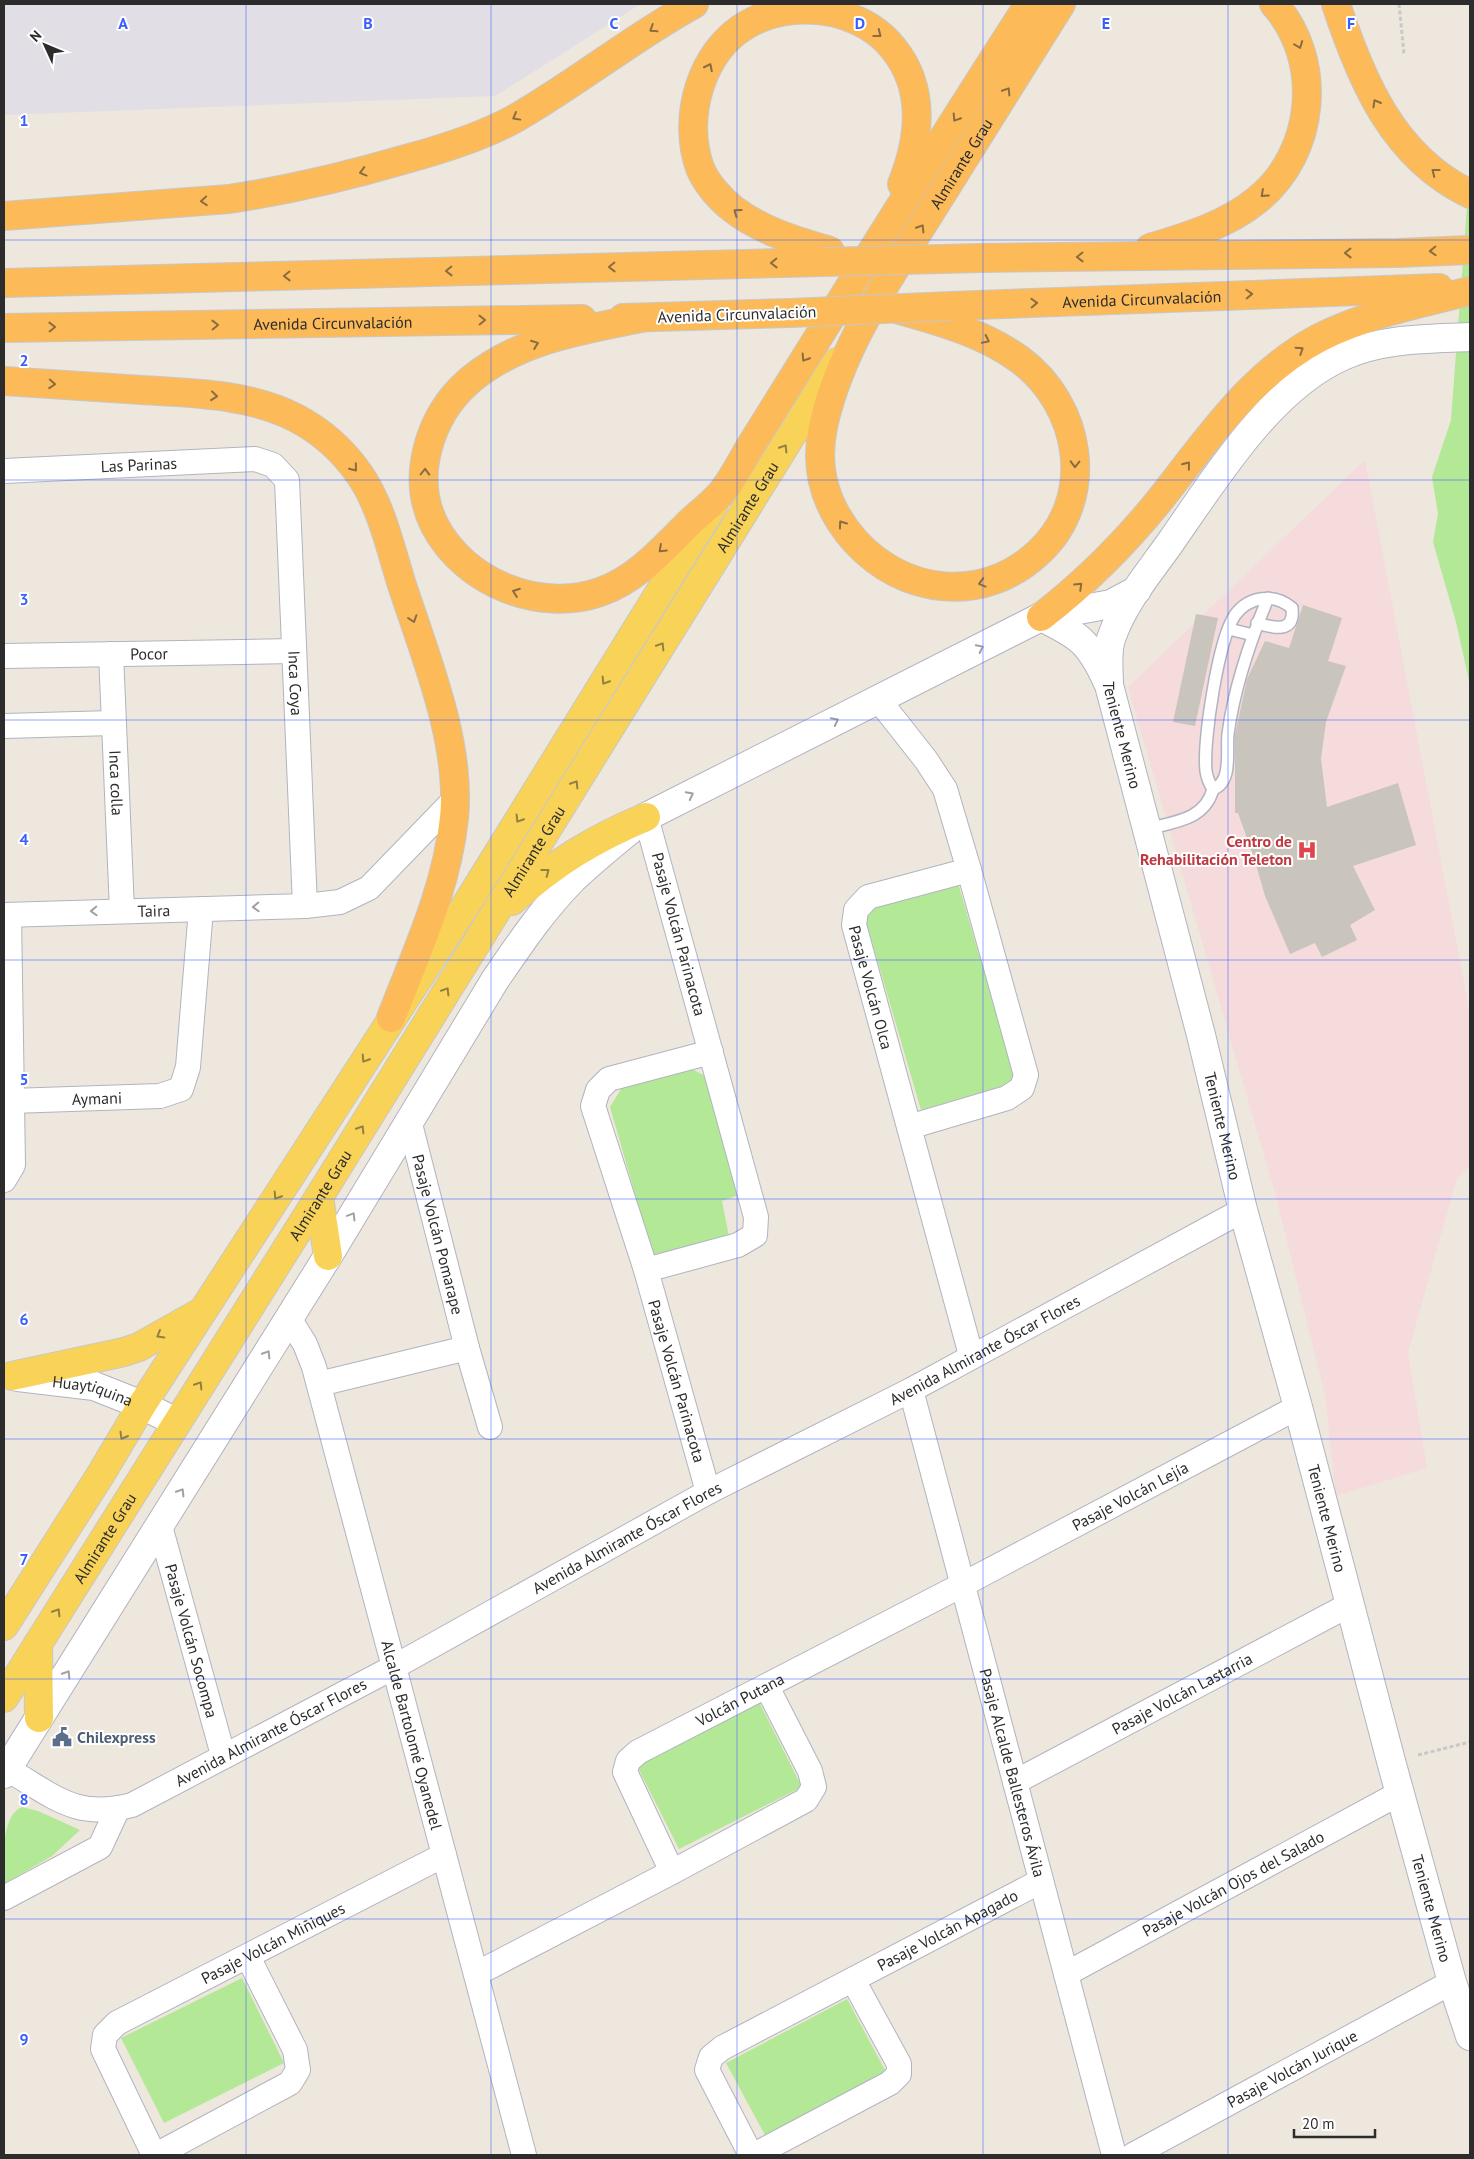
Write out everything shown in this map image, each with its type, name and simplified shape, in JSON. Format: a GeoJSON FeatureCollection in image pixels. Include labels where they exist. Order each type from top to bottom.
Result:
{"type":"FeatureCollection","features":[{"type":"Feature","properties":{"kind":"highway"},"geometry":{"type":"LineString","coordinates":[[4,216],[237,198],[338,178],[427,154],[514,119],[694,4]]}},
{"type":"Feature","properties":{"kind":"highway","name":"Almirante Grau"},"geometry":{"type":"LineString","coordinates":[[723,491],[886,228],[1030,4]]}},
{"type":"Feature","properties":{"kind":"highway","name":"Almirante Grau"},"geometry":{"type":"LineString","coordinates":[[880,311],[1061,4]]}},
{"type":"Feature","properties":{"kind":"highway"},"geometry":{"type":"LineString","coordinates":[[1037,42],[1079,4]]}},
{"type":"Feature","properties":{"kind":"highway"},"geometry":{"type":"LineString","coordinates":[[1113,257],[1195,233],[1237,213],[1268,191],[1292,158],[1301,136],[1306,113],[1307,86],[1305,65],[1300,45],[1292,28],[1274,4]]}},
{"type":"Feature","properties":{"kind":"highway"},"geometry":{"type":"LineString","coordinates":[[1336,4],[1366,84],[1387,122],[1404,143],[1440,176],[1470,194]]}},
{"type":"Feature","properties":{"kind":"highway"},"geometry":{"type":"LineString","coordinates":[[826,257],[745,218],[720,196],[701,169],[693,135],[696,102],[701,82],[710,62],[734,34],[747,24],[782,12],[805,9],[824,10],[843,15],[861,22],[876,32],[888,42],[906,66],[916,94],[916,131],[909,167],[886,228]]}},
{"type":"Feature","properties":{"kind":"highway"},"geometry":{"type":"LineString","coordinates":[[4,283],[826,257],[867,260],[1470,250]]}},
{"type":"Feature","properties":{"kind":"highway","name":"Avenida Circunvalación"},"geometry":{"type":"LineString","coordinates":[[4,328],[641,318],[880,311],[946,314],[1403,288],[1470,290]]}},
{"type":"Feature","properties":{"kind":"highway"},"geometry":{"type":"LineString","coordinates":[[1040,617],[1073,592],[1121,544],[1158,502],[1227,414],[1268,373],[1318,338],[1338,329],[1390,312],[1470,290]]}},
{"type":"Feature","properties":{"kind":"highway"},"geometry":{"type":"LineString","coordinates":[[880,311],[828,406],[820,449],[820,468],[824,488],[831,508],[843,526],[867,553],[878,561],[918,583],[962,587],[982,584],[1001,577],[1020,566],[1042,548],[1056,529],[1067,508],[1074,482],[1075,460],[1070,426],[1063,408],[1039,376],[998,345],[958,328],[946,314]]}},
{"type":"Feature","properties":{"kind":"highway"},"geometry":{"type":"LineString","coordinates":[[641,318],[587,328],[534,343],[488,367],[468,382],[452,398],[432,433],[426,452],[425,493],[428,512],[436,529],[462,560],[476,571],[507,589],[544,599],[582,597],[602,592],[615,586],[640,569],[723,491]]}},
{"type":"Feature","properties":{"kind":"highway"},"geometry":{"type":"LineString","coordinates":[[4,381],[186,393],[252,401],[275,408],[298,419],[344,455],[359,474],[375,504],[445,722],[455,799],[447,861],[438,896],[391,1018]]}},
{"type":"Feature","properties":{"kind":"main road","name":"Almirante Grau"},"geometry":{"type":"LineString","coordinates":[[4,1698],[176,1422],[319,1198],[485,929],[880,311]]}},
{"type":"Feature","properties":{"kind":"main road","name":"Almirante Grau"},"geometry":{"type":"LineString","coordinates":[[4,1626],[101,1474],[142,1405],[471,897],[723,491]]}},
{"type":"Feature","properties":{"kind":"main road"},"geometry":{"type":"LineString","coordinates":[[485,929],[507,905],[559,862],[587,844],[646,817]]}},
{"type":"Feature","properties":{"kind":"main road"},"geometry":{"type":"LineString","coordinates":[[319,1198],[328,1256]]}},
{"type":"Feature","properties":{"kind":"main road"},"geometry":{"type":"LineString","coordinates":[[8,1376],[124,1352],[139,1347],[202,1312]]}},
{"type":"Feature","properties":{"kind":"main road"},"geometry":{"type":"LineString","coordinates":[[38,1644],[39,1718]]}},
{"type":"Feature","properties":{"kind":"street","name":"Teniente Merino"},"geometry":{"type":"LineString","coordinates":[[1470,337],[1380,344],[1343,356],[1301,381],[1252,430],[1137,590],[1124,609],[1110,639],[1108,655],[1109,685],[1201,1035],[1243,1210],[1298,1407],[1391,1761],[1452,1982],[1470,2036]]}},
{"type":"Feature","properties":{"kind":"street","name":"Las Parinas"},"geometry":{"type":"LineString","coordinates":[[4,470],[254,459],[273,465]]}},
{"type":"Feature","properties":{"kind":"street","name":"Inca Coya"},"geometry":{"type":"LineString","coordinates":[[273,465],[287,480],[305,906]]}},
{"type":"Feature","properties":{"kind":"street"},"geometry":{"type":"LineString","coordinates":[[6,1772],[328,1256],[495,980],[545,910],[572,881],[605,850],[646,817],[1040,617],[1111,604],[1137,590]]}},
{"type":"Feature","properties":{"kind":"street"},"geometry":{"type":"LineString","coordinates":[[1040,617],[1081,638],[1098,662],[1109,685]]}},
{"type":"Feature","properties":{"kind":"street","name":"Pocor"},"geometry":{"type":"LineString","coordinates":[[4,656],[293,651]]}},
{"type":"Feature","properties":{"kind":"street","name":"Inca colla"},"geometry":{"type":"LineString","coordinates":[[110,654],[122,910]]}},
{"type":"Feature","properties":{"kind":"street"},"geometry":{"type":"LineString","coordinates":[[878,699],[926,760],[945,789],[1026,1075],[1022,1088],[1007,1098],[910,1127]]}},
{"type":"Feature","properties":{"kind":"street"},"geometry":{"type":"LineString","coordinates":[[4,726],[113,723]]}},
{"type":"Feature","properties":{"kind":"street","name":"Taira"},"geometry":{"type":"LineString","coordinates":[[6,915],[122,910],[305,906],[340,902],[369,888],[455,799]]}},
{"type":"Feature","properties":{"kind":"street","name":"Pasaje Volcán Parinacota"},"geometry":{"type":"LineString","coordinates":[[646,817],[756,1217],[755,1235],[738,1245],[646,1270]]}},
{"type":"Feature","properties":{"kind":"street","name":"Pasaje Volcán Olca"},"geometry":{"type":"LineString","coordinates":[[969,870],[868,897],[856,910],[854,925],[971,1355]]}},
{"type":"Feature","properties":{"kind":"street","name":"Aymani"},"geometry":{"type":"LineString","coordinates":[[11,1101],[160,1096],[181,1089],[188,1067],[201,909]]}},
{"type":"Feature","properties":{"kind":"street"},"geometry":{"type":"LineString","coordinates":[[5,1179],[13,1165],[6,915]]}},
{"type":"Feature","properties":{"kind":"street","name":"Pasaje Volcán Parinacota"},"geometry":{"type":"LineString","coordinates":[[708,1492],[646,1270],[593,1106],[598,1090],[610,1079],[711,1052]]}},
{"type":"Feature","properties":{"kind":"street","name":"Pasaje Volcán Pomarape"},"geometry":{"type":"LineString","coordinates":[[409,1120],[467,1348],[490,1427]]}},
{"type":"Feature","properties":{"kind":"street","name":"Avenida Almirante Óscar Flores"},"geometry":{"type":"LineString","coordinates":[[6,1772],[65,1803],[90,1810],[118,1808],[146,1798],[223,1755],[394,1667],[708,1492],[910,1390],[971,1355],[1243,1210]]}},
{"type":"Feature","properties":{"kind":"street","name":"Alcalde Bartolomé Oyanedel"},"geometry":{"type":"LineString","coordinates":[[289,1318],[305,1344],[319,1384],[524,2155]]}},
{"type":"Feature","properties":{"kind":"street"},"geometry":{"type":"LineString","coordinates":[[319,1384],[467,1348]]}},
{"type":"Feature","properties":{"kind":"street","name":"Huaytiquina"},"geometry":{"type":"LineString","coordinates":[[8,1376],[94,1386],[142,1405],[176,1422]]}},
{"type":"Feature","properties":{"kind":"street","name":"Pasaje Alcalde Ballesteros Ávila"},"geometry":{"type":"LineString","coordinates":[[910,1390],[1114,2155]]}},
{"type":"Feature","properties":{"kind":"street","name":"Pasaje Volcán Lejía"},"geometry":{"type":"LineString","coordinates":[[962,1585],[1298,1407]]}},
{"type":"Feature","properties":{"kind":"street","name":"Pasaje Volcán Socompa"},"geometry":{"type":"LineString","coordinates":[[160,1526],[223,1755]]}},
{"type":"Feature","properties":{"kind":"street","name":"Volcán Putana"},"geometry":{"type":"LineString","coordinates":[[672,1872],[625,1772],[628,1761],[638,1752],[962,1585]]}},
{"type":"Feature","properties":{"kind":"street","name":"Pasaje Volcán Lastarria"},"geometry":{"type":"LineString","coordinates":[[1015,1782],[1349,1604]]}},
{"type":"Feature","properties":{"kind":"street"},"geometry":{"type":"LineString","coordinates":[[476,1974],[806,1800],[814,1787],[810,1771],[767,1687]]}},
{"type":"Feature","properties":{"kind":"street","name":"Pasaje Volcán Ojos del Salado"},"geometry":{"type":"LineString","coordinates":[[1066,1974],[1400,1793]]}},
{"type":"Feature","properties":{"kind":"street"},"geometry":{"type":"LineString","coordinates":[[4,1898],[100,1847],[118,1808]]}},
{"type":"Feature","properties":{"kind":"street","name":"Pasaje Volcán Miñiques"},"geometry":{"type":"LineString","coordinates":[[155,2155],[103,2049],[105,2034],[117,2023],[444,1855]]}},
{"type":"Feature","properties":{"kind":"street","name":"Pasaje Volcán Apagado"},"geometry":{"type":"LineString","coordinates":[[853,1980],[899,2064],[899,2074],[890,2084],[752,2155],[707,2070],[711,2057],[722,2048],[1041,1881]]}},
{"type":"Feature","properties":{"kind":"street"},"geometry":{"type":"LineString","coordinates":[[155,2155],[290,2083],[298,2070],[295,2050],[248,1957]]}},
{"type":"Feature","properties":{"kind":"street","name":"Pasaje Volcán Jurique"},"geometry":{"type":"LineString","coordinates":[[1133,2155],[1452,1982]]}},
{"type":"Feature","properties":{"kind":"lane"},"geometry":{"type":"LineString","coordinates":[[1147,828],[1189,818],[1199,813],[1211,798],[1213,789],[1206,774],[1205,758],[1211,700],[1228,628],[1235,615],[1245,605],[1262,598],[1284,603],[1292,608],[1292,618],[1286,625],[1276,628],[1257,623]]}},
{"type":"Feature","properties":{"kind":"lane"},"geometry":{"type":"LineString","coordinates":[[1213,789],[1219,787],[1225,775],[1231,716],[1257,623],[1268,598]]}},
{"type":"Feature","properties":{"kind":"lane"},"geometry":{"type":"LineString","coordinates":[[1228,628],[1253,636]]}},
{"type":"Feature","properties":{"kind":"path"},"geometry":{"type":"LineString","coordinates":[[1399,4],[1404,54]]}},
{"type":"Feature","properties":{"kind":"path"},"geometry":{"type":"LineString","coordinates":[[1391,1761],[1470,1742]]}},
{"type":"Feature","properties":{"kind":"shaded area"},"geometry":{"type":"Polygon","coordinates":[[[4,4],[641,4],[495,96],[4,115],[4,4]]]}},
{"type":"Feature","properties":{"kind":"shaded area","name":"Centro de Rehabilitación Teleton"},"geometry":{"type":"Polygon","coordinates":[[[1365,460],[1470,1014],[1470,1167],[1457,1178],[1408,1353],[1427,1468],[1336,1496],[1325,1395],[1275,1193],[1128,687],[1365,460]]]}},
{"type":"Feature","properties":{"kind":"green space"},"geometry":{"type":"Polygon","coordinates":[[[1470,167],[1470,685],[1456,622],[1433,542],[1438,514],[1432,477],[1451,420],[1470,167]]]}},
{"type":"Feature","properties":{"kind":"green space"},"geometry":{"type":"Polygon","coordinates":[[[958,883],[1016,1082],[921,1110],[863,911],[958,883]]]}},
{"type":"Feature","properties":{"kind":"green space"},"geometry":{"type":"Polygon","coordinates":[[[686,1066],[709,1078],[741,1194],[722,1201],[731,1247],[656,1267],[610,1107],[626,1081],[686,1066]]]}},
{"type":"Feature","properties":{"kind":"green space"},"geometry":{"type":"Polygon","coordinates":[[[758,1700],[802,1787],[679,1849],[635,1762],[758,1700]]]}},
{"type":"Feature","properties":{"kind":"green space"},"geometry":{"type":"Polygon","coordinates":[[[22,1807],[38,1811],[80,1830],[52,1856],[4,1884],[4,1852],[7,1829],[15,1812],[22,1807]]]}},
{"type":"Feature","properties":{"kind":"green space"},"geometry":{"type":"Polygon","coordinates":[[[242,1978],[284,2063],[164,2123],[121,2038],[242,1978]]]}},
{"type":"Feature","properties":{"kind":"green space"},"geometry":{"type":"Polygon","coordinates":[[[847,1999],[886,2072],[766,2137],[726,2063],[847,1999]]]}},
{"type":"Feature","properties":{"kind":"building"},"geometry":{"type":"Polygon","coordinates":[[[1303,605],[1342,618],[1328,661],[1346,666],[1326,722],[1321,759],[1327,807],[1398,783],[1416,845],[1353,866],[1375,910],[1350,925],[1357,940],[1322,957],[1315,943],[1290,954],[1265,896],[1238,813],[1235,813],[1235,735],[1247,679],[1265,641],[1289,648],[1303,605]]]}},
{"type":"Feature","properties":{"kind":"building"},"geometry":{"type":"Polygon","coordinates":[[[1196,614],[1218,618],[1195,726],[1173,722],[1196,614]]]}},
{"type":"Feature","properties":{"kind":"place","name":"Centro de Rehabilitación Teleton"},"geometry":{"type":"Point","coordinates":[1307,850]}},
{"type":"Feature","properties":{"kind":"place","name":"Chilexpress"},"geometry":{"type":"Point","coordinates":[62,1737]}}]}
